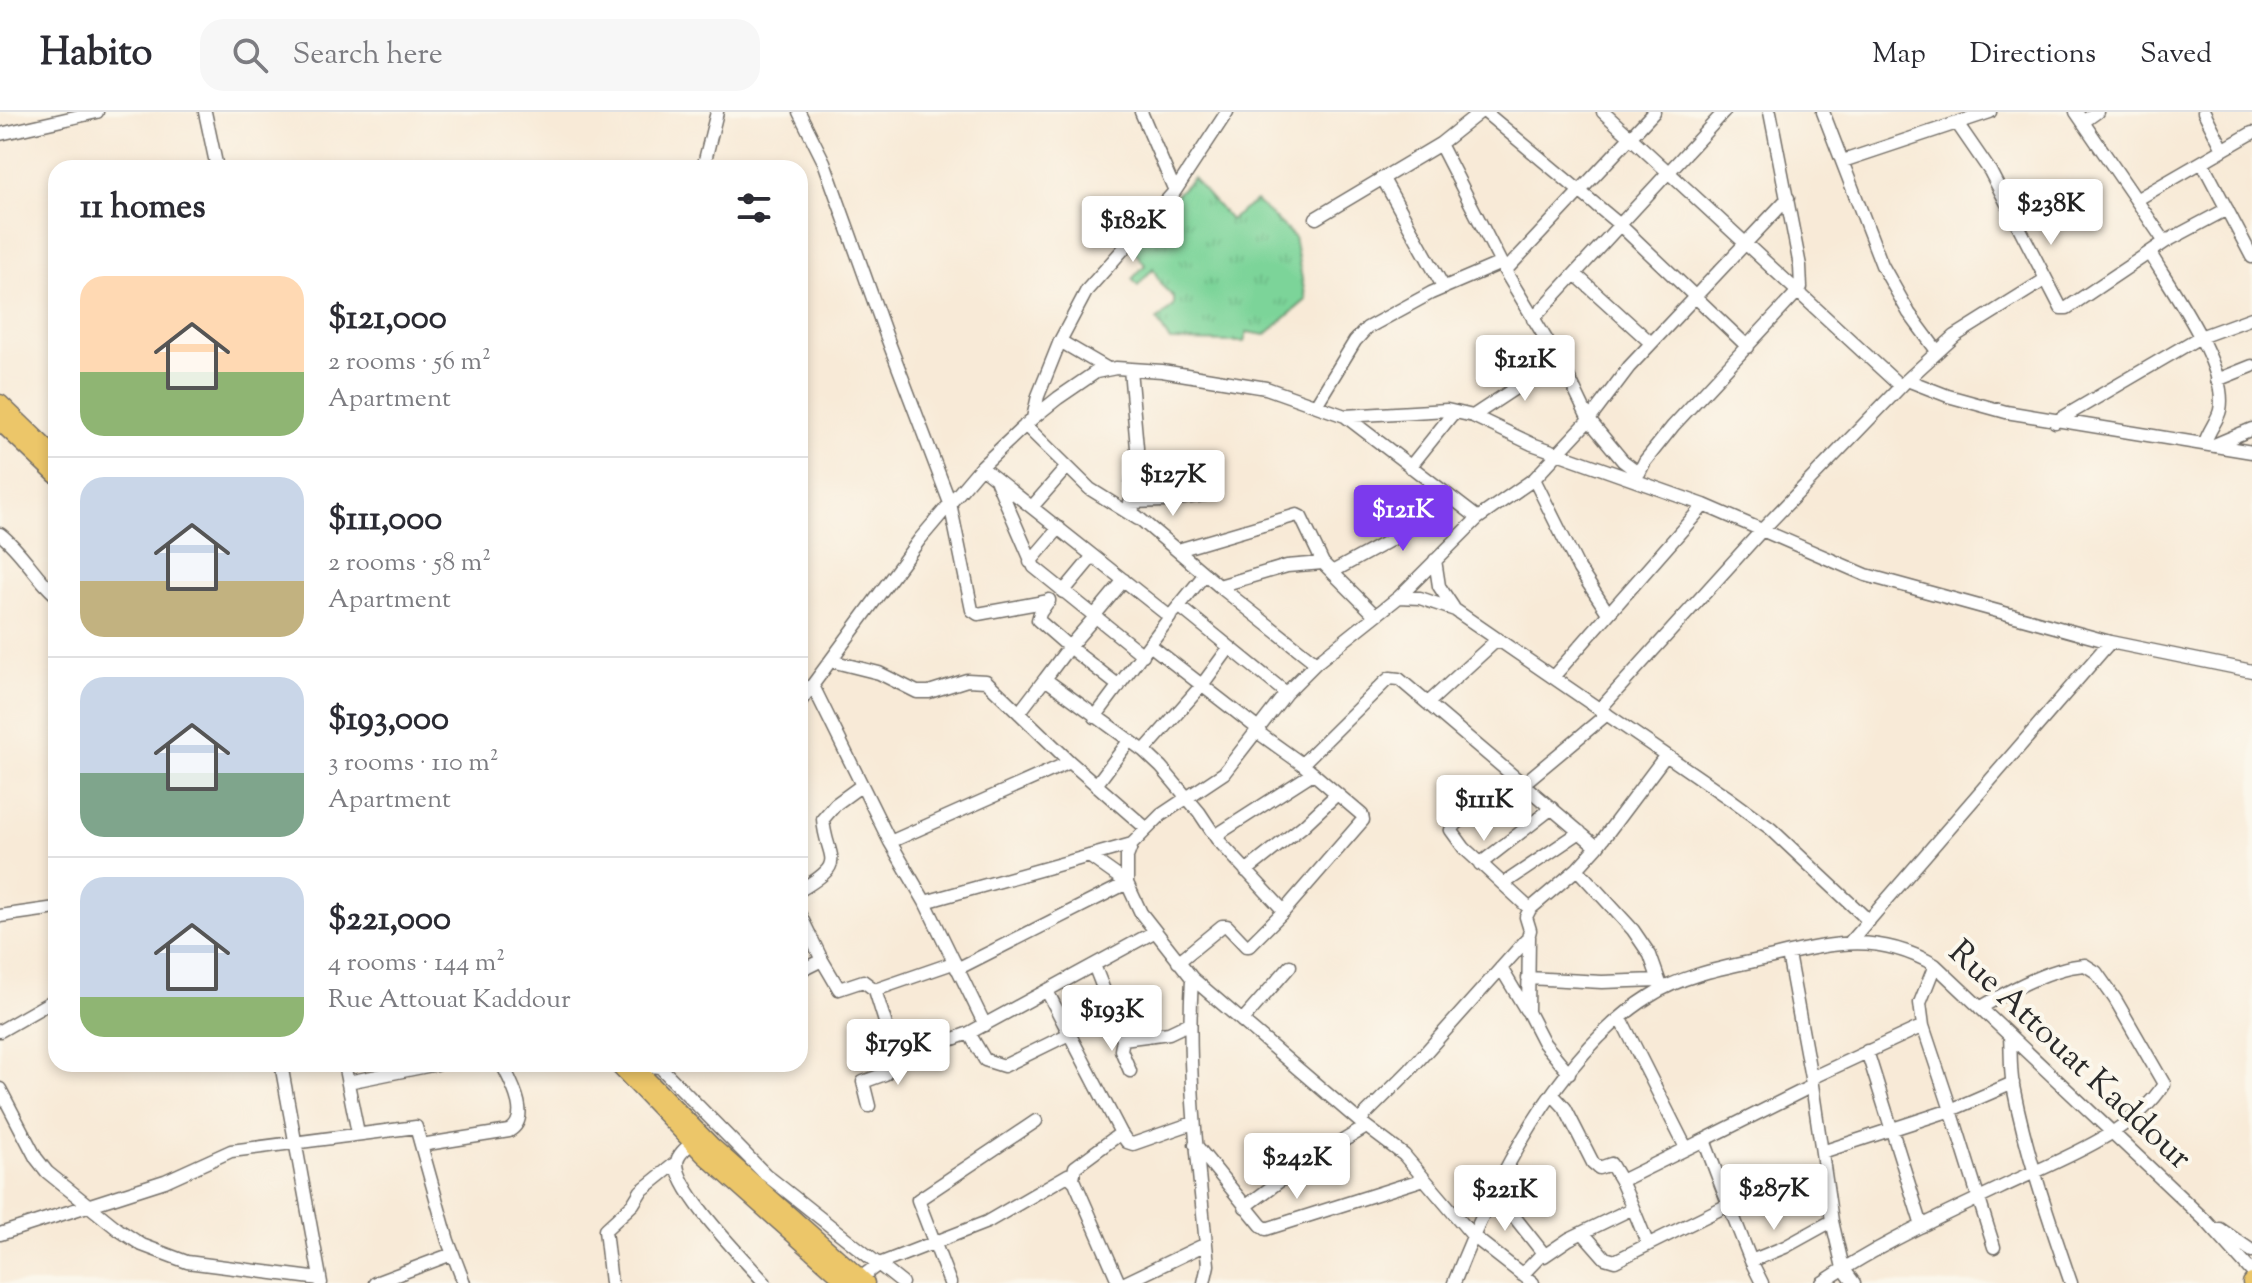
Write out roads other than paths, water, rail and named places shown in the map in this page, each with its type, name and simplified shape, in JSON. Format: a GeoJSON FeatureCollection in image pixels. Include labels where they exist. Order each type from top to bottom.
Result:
{"type":"FeatureCollection","features":[{"type":"Feature","properties":{"kind":"main road"},"geometry":{"type":"LineString","coordinates":[[0,403],[48,449]]}},
{"type":"Feature","properties":{"kind":"main road"},"geometry":{"type":"LineString","coordinates":[[0,422],[48,467]]}},
{"type":"Feature","properties":{"kind":"main road"},"geometry":{"type":"LineString","coordinates":[[625,1072],[692,1143],[858,1281]]}},
{"type":"Feature","properties":{"kind":"main road"},"geometry":{"type":"LineString","coordinates":[[640,1072],[712,1146],[858,1281]]}},
{"type":"Feature","properties":{"kind":"street"},"geometry":{"type":"LineString","coordinates":[[0,134],[97,112]]}},
{"type":"Feature","properties":{"kind":"street"},"geometry":{"type":"LineString","coordinates":[[205,112],[215,160]]}},
{"type":"Feature","properties":{"kind":"street"},"geometry":{"type":"LineString","coordinates":[[705,160],[717,112]]}},
{"type":"Feature","properties":{"kind":"street"},"geometry":{"type":"LineString","coordinates":[[799,112],[824,162],[950,503],[973,612],[984,613],[1049,601]]}},
{"type":"Feature","properties":{"kind":"street"},"geometry":{"type":"LineString","coordinates":[[1141,112],[1175,191]]}},
{"type":"Feature","properties":{"kind":"street"},"geometry":{"type":"LineString","coordinates":[[1029,421],[1060,341],[1087,290],[1175,191],[1227,112]]}},
{"type":"Feature","properties":{"kind":"street"},"geometry":{"type":"LineString","coordinates":[[1316,218],[1440,144],[1482,112],[1620,225],[1748,347]]}},
{"type":"Feature","properties":{"kind":"street"},"geometry":{"type":"LineString","coordinates":[[1603,112],[1798,294],[1904,383],[2055,422],[2252,452]]}},
{"type":"Feature","properties":{"kind":"street"},"geometry":{"type":"LineString","coordinates":[[1316,405],[1355,341],[1367,328],[1444,288],[1503,267],[1654,112]]}},
{"type":"Feature","properties":{"kind":"street"},"geometry":{"type":"LineString","coordinates":[[1533,319],[1724,112]]}},
{"type":"Feature","properties":{"kind":"street"},"geometry":{"type":"LineString","coordinates":[[1638,478],[1645,461],[1673,426],[1798,294],[1802,279],[1770,112]]}},
{"type":"Feature","properties":{"kind":"street"},"geometry":{"type":"LineString","coordinates":[[1823,112],[1873,246],[1909,313],[1937,351]]}},
{"type":"Feature","properties":{"kind":"street"},"geometry":{"type":"LineString","coordinates":[[1843,161],[1990,112]]}},
{"type":"Feature","properties":{"kind":"street"},"geometry":{"type":"LineString","coordinates":[[2097,112],[2079,117],[2165,242]]}},
{"type":"Feature","properties":{"kind":"street"},"geometry":{"type":"LineString","coordinates":[[2204,112],[2223,149]]}},
{"type":"Feature","properties":{"kind":"street"},"geometry":{"type":"LineString","coordinates":[[1957,123],[1990,171],[2058,305],[2065,309],[2165,242],[2227,209]]}},
{"type":"Feature","properties":{"kind":"street"},"geometry":{"type":"LineString","coordinates":[[2136,200],[2252,133]]}},
{"type":"Feature","properties":{"kind":"street"},"geometry":{"type":"LineString","coordinates":[[1440,144],[1503,267],[1560,363],[1589,420],[1638,478]]}},
{"type":"Feature","properties":{"kind":"street"},"geometry":{"type":"LineString","coordinates":[[2202,162],[2252,257]]}},
{"type":"Feature","properties":{"kind":"street"},"geometry":{"type":"LineString","coordinates":[[1383,179],[1444,288]]}},
{"type":"Feature","properties":{"kind":"street"},"geometry":{"type":"LineString","coordinates":[[1633,1208],[1544,1256],[1527,1279],[1473,1236],[1404,1155],[1363,1124],[1192,978],[1141,913],[1127,883],[1127,857],[1132,844],[1161,815],[1224,773],[1286,693],[1316,663],[1399,597],[1478,518],[1534,479],[1589,420],[1629,367],[1788,198]]}},
{"type":"Feature","properties":{"kind":"street"},"geometry":{"type":"LineString","coordinates":[[2238,230],[2252,224]]}},
{"type":"Feature","properties":{"kind":"street"},"geometry":{"type":"LineString","coordinates":[[2150,253],[2200,337],[2214,367],[2220,412],[2211,424],[2209,444]]}},
{"type":"Feature","properties":{"kind":"street"},"geometry":{"type":"LineString","coordinates":[[1575,274],[1651,343]]}},
{"type":"Feature","properties":{"kind":"street"},"geometry":{"type":"LineString","coordinates":[[1530,909],[1480,864],[1452,835],[1451,828],[1522,783],[1603,711],[1762,530],[1937,351],[1955,336],[2046,279]]}},
{"type":"Feature","properties":{"kind":"street"},"geometry":{"type":"LineString","coordinates":[[2055,422],[2200,337],[2252,318]]}},
{"type":"Feature","properties":{"kind":"street"},"geometry":{"type":"LineString","coordinates":[[1060,341],[1108,369]]}},
{"type":"Feature","properties":{"kind":"street"},"geometry":{"type":"LineString","coordinates":[[1473,416],[1560,363]]}},
{"type":"Feature","properties":{"kind":"street"},"geometry":{"type":"LineString","coordinates":[[2217,380],[2252,366]]}},
{"type":"Feature","properties":{"kind":"street"},"geometry":{"type":"LineString","coordinates":[[808,692],[920,539],[981,467],[1029,421],[1096,372],[1108,369],[1162,371],[1266,388],[1345,416],[1478,518]]}},
{"type":"Feature","properties":{"kind":"street"},"geometry":{"type":"LineString","coordinates":[[1130,369],[1137,448],[1130,502],[1138,519]]}},
{"type":"Feature","properties":{"kind":"street"},"geometry":{"type":"LineString","coordinates":[[1345,416],[1413,411],[1454,412],[1473,416],[1532,444],[1638,478],[1866,575],[2110,642],[2252,670]]}},
{"type":"Feature","properties":{"kind":"street"},"geometry":{"type":"LineString","coordinates":[[1410,467],[1454,412]]}},
{"type":"Feature","properties":{"kind":"street"},"geometry":{"type":"LineString","coordinates":[[1029,421],[1067,467],[1103,499],[1138,519],[1316,663]]}},
{"type":"Feature","properties":{"kind":"street"},"geometry":{"type":"LineString","coordinates":[[2209,444],[2252,429]]}},
{"type":"Feature","properties":{"kind":"street"},"geometry":{"type":"LineString","coordinates":[[981,467],[1124,580],[1229,648],[1286,693]]}},
{"type":"Feature","properties":{"kind":"street"},"geometry":{"type":"LineString","coordinates":[[1032,507],[1067,467]]}},
{"type":"Feature","properties":{"kind":"street"},"geometry":{"type":"LineString","coordinates":[[995,478],[1030,562],[1094,617],[1202,685],[1362,815],[1363,820],[1284,911],[1249,946],[1227,926],[1222,926],[1178,962]]}},
{"type":"Feature","properties":{"kind":"street"},"geometry":{"type":"LineString","coordinates":[[1534,479],[1579,569],[1608,613]]}},
{"type":"Feature","properties":{"kind":"street"},"geometry":{"type":"LineString","coordinates":[[1130,502],[1211,494]]}},
{"type":"Feature","properties":{"kind":"street"},"geometry":{"type":"LineString","coordinates":[[1219,586],[1287,566],[1328,567],[1398,536],[1452,499]]}},
{"type":"Feature","properties":{"kind":"street"},"geometry":{"type":"LineString","coordinates":[[1553,677],[1704,505]]}},
{"type":"Feature","properties":{"kind":"street"},"geometry":{"type":"LineString","coordinates":[[1178,550],[1297,515],[1301,517],[1328,567],[1375,615]]}},
{"type":"Feature","properties":{"kind":"street"},"geometry":{"type":"LineString","coordinates":[[1030,562],[1059,528]]}},
{"type":"Feature","properties":{"kind":"street"},"geometry":{"type":"LineString","coordinates":[[0,534],[48,587]]}},
{"type":"Feature","properties":{"kind":"street"},"geometry":{"type":"LineString","coordinates":[[1093,556],[1049,601],[1038,620],[1119,686]]}},
{"type":"Feature","properties":{"kind":"street"},"geometry":{"type":"LineString","coordinates":[[1435,560],[1439,586],[1455,610]]}},
{"type":"Feature","properties":{"kind":"street"},"geometry":{"type":"LineString","coordinates":[[1095,717],[1205,574]]}},
{"type":"Feature","properties":{"kind":"street"},"geometry":{"type":"LineString","coordinates":[[1019,713],[1124,580]]}},
{"type":"Feature","properties":{"kind":"street"},"geometry":{"type":"LineString","coordinates":[[1399,597],[1420,598],[1455,610],[1603,711],[1759,819],[1869,921]]}},
{"type":"Feature","properties":{"kind":"street"},"geometry":{"type":"LineString","coordinates":[[1428,703],[1498,639]]}},
{"type":"Feature","properties":{"kind":"street"},"geometry":{"type":"LineString","coordinates":[[1851,941],[2110,642]]}},
{"type":"Feature","properties":{"kind":"street"},"geometry":{"type":"LineString","coordinates":[[1144,751],[1202,685],[1229,648]]}},
{"type":"Feature","properties":{"kind":"street"},"geometry":{"type":"LineString","coordinates":[[831,661],[879,673],[917,692],[929,692],[967,680],[986,681],[1070,762],[1147,829]]}},
{"type":"Feature","properties":{"kind":"street"},"geometry":{"type":"LineString","coordinates":[[1302,764],[1390,678],[1399,679],[1597,847]]}},
{"type":"Feature","properties":{"kind":"street"},"geometry":{"type":"LineString","coordinates":[[1045,679],[1144,751],[1187,797],[1215,836],[1284,911]]}},
{"type":"Feature","properties":{"kind":"street"},"geometry":{"type":"LineString","coordinates":[[813,686],[985,1025]]}},
{"type":"Feature","properties":{"kind":"street"},"geometry":{"type":"LineString","coordinates":[[1096,785],[1129,741]]}},
{"type":"Feature","properties":{"kind":"street"},"geometry":{"type":"LineString","coordinates":[[1528,1012],[1530,930],[1525,921],[1530,909],[1577,869],[1597,847],[1666,755]]}},
{"type":"Feature","properties":{"kind":"street"},"geometry":{"type":"LineString","coordinates":[[890,842],[1070,762]]}},
{"type":"Feature","properties":{"kind":"street"},"geometry":{"type":"LineString","coordinates":[[1215,836],[1313,773]]}},
{"type":"Feature","properties":{"kind":"street"},"geometry":{"type":"LineString","coordinates":[[808,885],[832,863],[823,821],[826,814],[862,785]]}},
{"type":"Feature","properties":{"kind":"street"},"geometry":{"type":"LineString","coordinates":[[1246,871],[1303,826],[1337,794]]}},
{"type":"Feature","properties":{"kind":"street"},"geometry":{"type":"LineString","coordinates":[[1480,864],[1552,808]]}},
{"type":"Feature","properties":{"kind":"street"},"geometry":{"type":"LineString","coordinates":[[1503,884],[1580,832]]}},
{"type":"Feature","properties":{"kind":"street"},"geometry":{"type":"LineString","coordinates":[[925,902],[1132,844]]}},
{"type":"Feature","properties":{"kind":"street"},"geometry":{"type":"LineString","coordinates":[[1089,856],[1127,883]]}},
{"type":"Feature","properties":{"kind":"street"},"geometry":{"type":"LineString","coordinates":[[1528,978],[1660,984],[1650,955],[1633,930],[1577,869]]}},
{"type":"Feature","properties":{"kind":"street"},"geometry":{"type":"LineString","coordinates":[[875,990],[955,966],[1127,883]]}},
{"type":"Feature","properties":{"kind":"street"},"geometry":{"type":"LineString","coordinates":[[0,916],[48,909]]}},
{"type":"Feature","properties":{"kind":"street"},"geometry":{"type":"LineString","coordinates":[[808,931],[839,989],[863,981],[875,990],[898,1058]]}},
{"type":"Feature","properties":{"kind":"street"},"geometry":{"type":"LineString","coordinates":[[869,1106],[863,1082],[885,1074],[898,1058],[969,1033],[1154,932]]}},
{"type":"Feature","properties":{"kind":"street"},"geometry":{"type":"LineString","coordinates":[[1245,1207],[1363,1124],[1529,936]]}},
{"type":"Feature","properties":{"kind":"street","name":"Rue Attouat Kaddour"},"geometry":{"type":"LineString","coordinates":[[1454,1283],[1494,1191],[1524,1136],[1552,1094],[1621,1019],[1660,984],[1851,941],[1891,945],[1935,965],[2207,1222],[2252,1272]]}},
{"type":"Feature","properties":{"kind":"street"},"geometry":{"type":"LineString","coordinates":[[1788,954],[1832,1221],[1843,1268],[1854,1283]]}},
{"type":"Feature","properties":{"kind":"street"},"geometry":{"type":"LineString","coordinates":[[808,967],[822,960]]}},
{"type":"Feature","properties":{"kind":"street"},"geometry":{"type":"LineString","coordinates":[[1094,965],[1123,1039],[1121,1050],[1130,1071]]}},
{"type":"Feature","properties":{"kind":"street"},"geometry":{"type":"LineString","coordinates":[[1935,965],[1920,1003],[1923,1026],[1994,1247]]}},
{"type":"Feature","properties":{"kind":"street"},"geometry":{"type":"LineString","coordinates":[[1822,1283],[1843,1268],[1922,1226],[2112,1134],[2145,1106],[2164,1084],[2096,972],[2085,965],[2062,970],[2018,988],[1980,1008]]}},
{"type":"Feature","properties":{"kind":"street"},"geometry":{"type":"LineString","coordinates":[[1242,1021],[1290,966]]}},
{"type":"Feature","properties":{"kind":"street"},"geometry":{"type":"LineString","coordinates":[[1501,968],[1544,1043],[1569,1073]]}},
{"type":"Feature","properties":{"kind":"street"},"geometry":{"type":"LineString","coordinates":[[1192,978],[1193,1123],[1208,1265],[1204,1283]]}},
{"type":"Feature","properties":{"kind":"street"},"geometry":{"type":"LineString","coordinates":[[1047,991],[1127,1142],[1133,1144],[1193,1123]]}},
{"type":"Feature","properties":{"kind":"street"},"geometry":{"type":"LineString","coordinates":[[0,1031],[48,1004]]}},
{"type":"Feature","properties":{"kind":"street"},"geometry":{"type":"LineString","coordinates":[[1621,1019],[1686,1148]]}},
{"type":"Feature","properties":{"kind":"street"},"geometry":{"type":"LineString","coordinates":[[1123,1039],[1169,1033],[1190,1023]]}},
{"type":"Feature","properties":{"kind":"street"},"geometry":{"type":"LineString","coordinates":[[1621,1181],[1704,1140],[1867,1051],[1923,1026]]}},
{"type":"Feature","properties":{"kind":"street"},"geometry":{"type":"LineString","coordinates":[[969,1033],[985,1060],[1004,1066],[1069,1034]]}},
{"type":"Feature","properties":{"kind":"street"},"geometry":{"type":"LineString","coordinates":[[2010,1036],[2013,1083],[2036,1171],[2071,1283]]}},
{"type":"Feature","properties":{"kind":"street"},"geometry":{"type":"LineString","coordinates":[[1867,1051],[1922,1226]]}},
{"type":"Feature","properties":{"kind":"street"},"geometry":{"type":"LineString","coordinates":[[0,1089],[42,1165],[54,1178],[131,1238],[175,1259],[320,1281],[282,1072]]}},
{"type":"Feature","properties":{"kind":"street"},"geometry":{"type":"LineString","coordinates":[[346,1072],[358,1133]]}},
{"type":"Feature","properties":{"kind":"street"},"geometry":{"type":"LineString","coordinates":[[348,1082],[397,1072]]}},
{"type":"Feature","properties":{"kind":"street"},"geometry":{"type":"LineString","coordinates":[[421,1145],[509,1131],[517,1127],[519,1107],[505,1072]]}},
{"type":"Feature","properties":{"kind":"street"},"geometry":{"type":"LineString","coordinates":[[673,1072],[724,1135],[765,1174],[902,1283]]}},
{"type":"Feature","properties":{"kind":"street"},"geometry":{"type":"LineString","coordinates":[[1822,1152],[1951,1110],[2013,1083]]}},
{"type":"Feature","properties":{"kind":"street"},"geometry":{"type":"LineString","coordinates":[[1552,1094],[1565,1108],[1593,1163],[1599,1168],[1611,1164],[1648,1245]]}},
{"type":"Feature","properties":{"kind":"street"},"geometry":{"type":"LineString","coordinates":[[950,1283],[918,1203],[919,1198],[1036,1121]]}},
{"type":"Feature","properties":{"kind":"street"},"geometry":{"type":"LineString","coordinates":[[0,1234],[165,1181],[231,1151],[416,1127],[452,1254],[464,1283]]}},
{"type":"Feature","properties":{"kind":"street"},"geometry":{"type":"LineString","coordinates":[[1121,1133],[1075,1167],[1073,1178],[1122,1283],[1206,1244]]}},
{"type":"Feature","properties":{"kind":"street"},"geometry":{"type":"LineString","coordinates":[[1704,1140],[1762,1283]]}},
{"type":"Feature","properties":{"kind":"street"},"geometry":{"type":"LineString","coordinates":[[692,1143],[679,1155],[677,1162],[683,1182],[698,1206],[765,1283]]}},
{"type":"Feature","properties":{"kind":"street"},"geometry":{"type":"LineString","coordinates":[[1195,1144],[1245,1207],[1261,1225],[1270,1229],[1424,1179]]}},
{"type":"Feature","properties":{"kind":"street"},"geometry":{"type":"LineString","coordinates":[[611,1283],[605,1230],[645,1188],[677,1162]]}},
{"type":"Feature","properties":{"kind":"street"},"geometry":{"type":"LineString","coordinates":[[1721,1185],[1741,1175]]}},
{"type":"Feature","properties":{"kind":"street"},"geometry":{"type":"LineString","coordinates":[[858,1281],[879,1264],[987,1222],[1065,1176],[1073,1178]]}},
{"type":"Feature","properties":{"kind":"street"},"geometry":{"type":"LineString","coordinates":[[1494,1191],[1544,1256]]}},
{"type":"Feature","properties":{"kind":"street"},"geometry":{"type":"LineString","coordinates":[[1583,1233],[1600,1255],[1611,1261],[1728,1205]]}},
{"type":"Feature","properties":{"kind":"street"},"geometry":{"type":"LineString","coordinates":[[1751,1261],[1785,1247],[1832,1221]]}},
{"type":"Feature","properties":{"kind":"street"},"geometry":{"type":"LineString","coordinates":[[2207,1222],[2252,1251]]}},
{"type":"Feature","properties":{"kind":"street"},"geometry":{"type":"LineString","coordinates":[[375,1283],[452,1254]]}}]}
